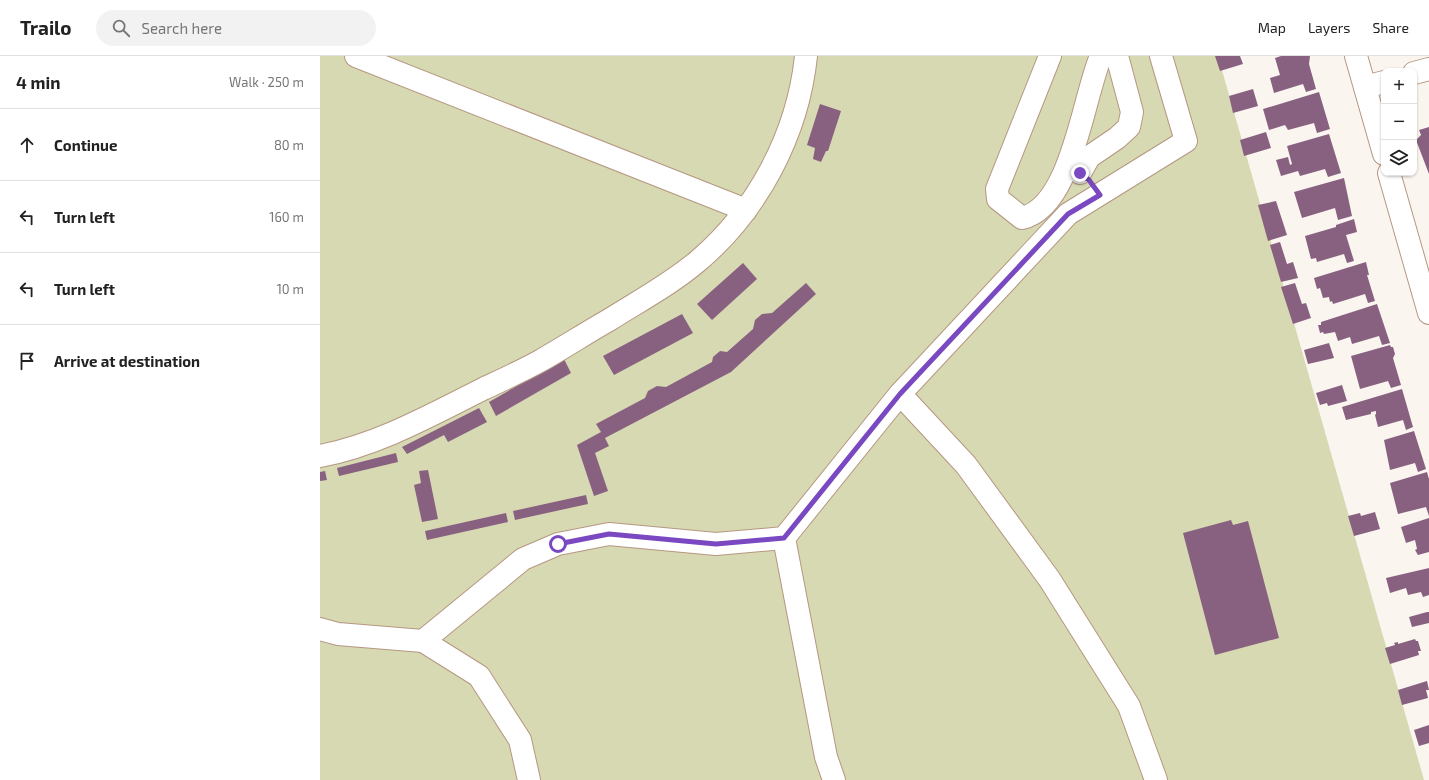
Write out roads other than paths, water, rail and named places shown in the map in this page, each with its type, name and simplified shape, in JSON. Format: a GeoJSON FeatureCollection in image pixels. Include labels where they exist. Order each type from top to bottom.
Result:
{"type":"FeatureCollection","features":[{"type":"Feature","properties":{"kind":"street"},"geometry":{"type":"LineString","coordinates":[[356,56],[746,210]]}},
{"type":"Feature","properties":{"kind":"street"},"geometry":{"type":"LineString","coordinates":[[320,456],[355,447],[383,437],[540,361],[677,277],[719,241],[746,210],[768,175],[792,123],[799,96],[806,56]]}},
{"type":"Feature","properties":{"kind":"street"},"geometry":{"type":"LineString","coordinates":[[1050,56],[997,189],[998,199],[1022,218],[1032,216],[1054,194],[1074,169],[1117,138],[1129,127],[1132,112],[1117,56]]}},
{"type":"Feature","properties":{"kind":"street"},"geometry":{"type":"LineString","coordinates":[[1074,169],[1101,56]]}},
{"type":"Feature","properties":{"kind":"street"},"geometry":{"type":"LineString","coordinates":[[423,640],[523,559],[558,544],[609,534],[716,544],[784,538],[900,394],[1068,214],[1186,142],[1161,56]]}},
{"type":"Feature","properties":{"kind":"street"},"geometry":{"type":"LineString","coordinates":[[1356,56],[1374,84],[1382,140]]}},
{"type":"Feature","properties":{"kind":"street"},"geometry":{"type":"LineString","coordinates":[[1417,72],[1429,69]]}},
{"type":"Feature","properties":{"kind":"street"},"geometry":{"type":"LineString","coordinates":[[1074,169],[1089,180],[1100,195]]}},
{"type":"Feature","properties":{"kind":"street"},"geometry":{"type":"LineString","coordinates":[[1390,176],[1429,313]]}},
{"type":"Feature","properties":{"kind":"street"},"geometry":{"type":"LineString","coordinates":[[900,394],[966,465],[1050,580],[1129,706],[1156,780]]}},
{"type":"Feature","properties":{"kind":"street"},"geometry":{"type":"LineString","coordinates":[[784,538],[826,757],[834,780]]}},
{"type":"Feature","properties":{"kind":"street"},"geometry":{"type":"LineString","coordinates":[[320,629],[338,634],[423,640],[480,676],[520,740],[529,780]]}}]}
